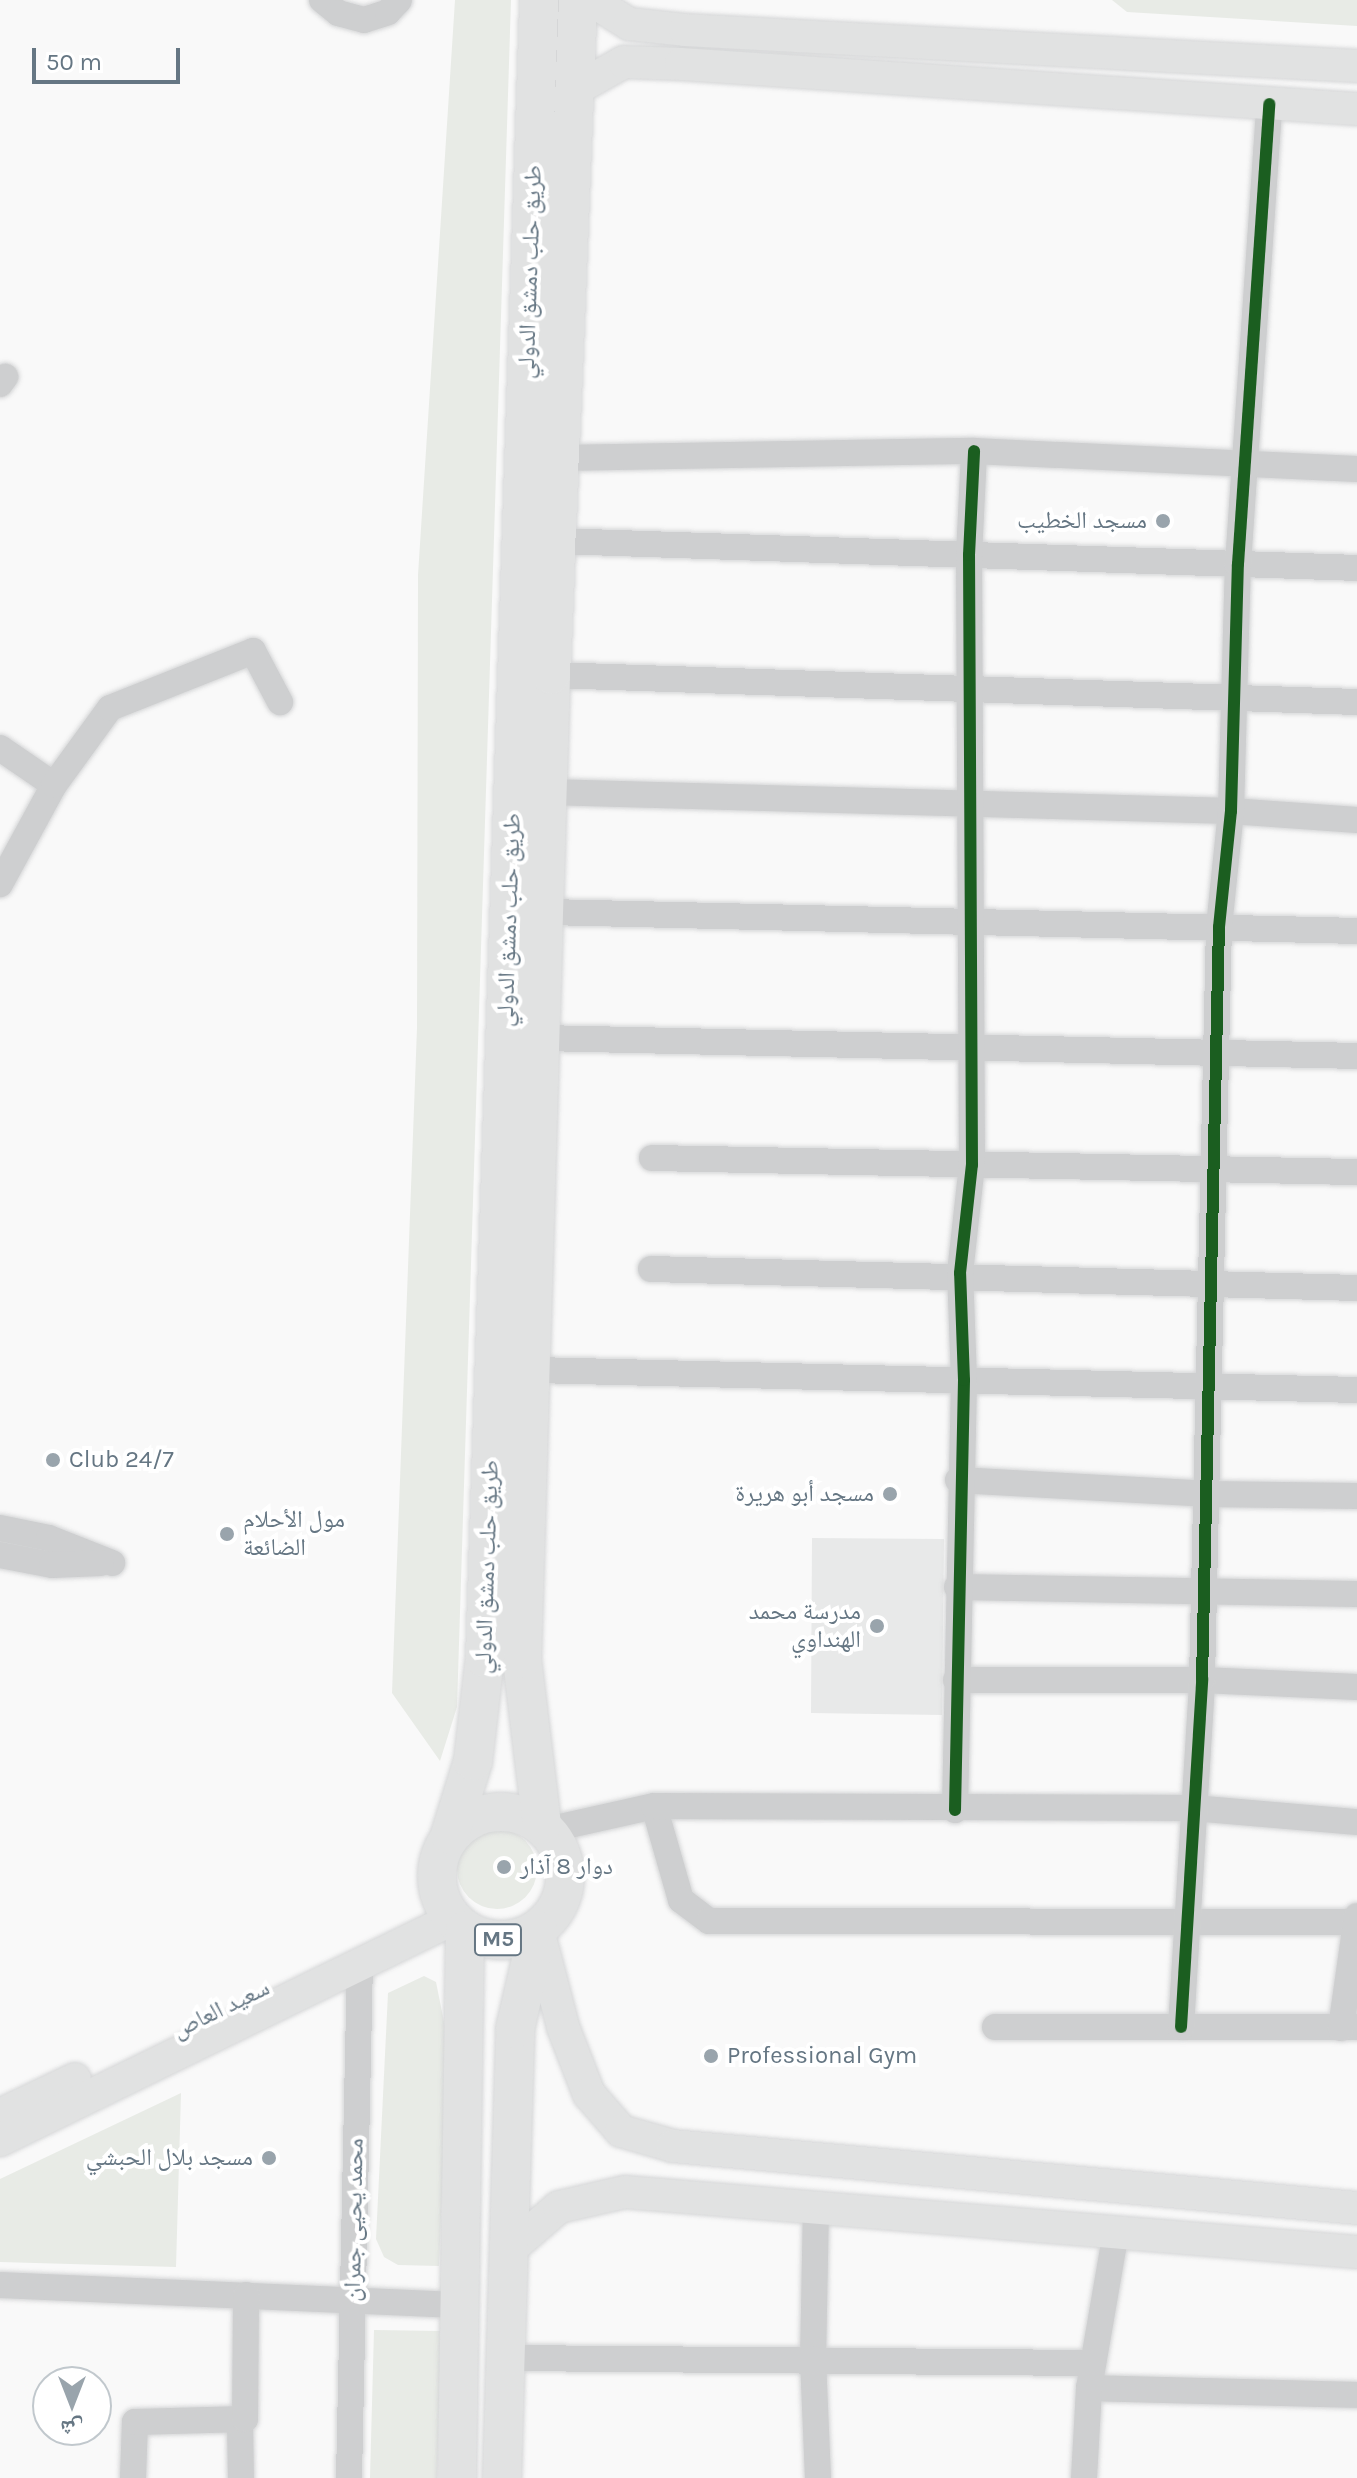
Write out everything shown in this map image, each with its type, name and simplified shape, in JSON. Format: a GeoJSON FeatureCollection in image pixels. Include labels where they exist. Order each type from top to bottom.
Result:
{"type":"FeatureCollection","features":[{"type":"Feature","properties":{"kind":"highway","name":"طريق حلب دمشق الدولي"},"geometry":{"type":"LineString","coordinates":[[450,1835],[473,1761],[485,1658],[539,0]]}},
{"type":"Feature","properties":{"kind":"highway","name":"طريق حلب دمشق الدولي"},"geometry":{"type":"LineString","coordinates":[[545,1828],[522,1659],[534,1370],[551,675],[578,0]]}},
{"type":"Feature","properties":{"kind":"highway"},"geometry":{"type":"LineString","coordinates":[[450,1835],[464,1823],[494,1812],[525,1815],[545,1828]]}},
{"type":"Feature","properties":{"kind":"highway","name":"M5"},"geometry":{"type":"LineString","coordinates":[[450,1835],[438,1859],[453,1917],[501,1941],[538,1930],[564,1893],[565,1863],[545,1828]]}},
{"type":"Feature","properties":{"kind":"highway"},"geometry":{"type":"LineString","coordinates":[[453,1917],[461,2305],[457,2478]]}},
{"type":"Feature","properties":{"kind":"highway"},"geometry":{"type":"LineString","coordinates":[[502,2478],[515,2029],[538,1930]]}},
{"type":"Feature","properties":{"kind":"main road"},"geometry":{"type":"LineString","coordinates":[[591,0],[629,24],[685,30],[1357,66]]}},
{"type":"Feature","properties":{"kind":"main road"},"geometry":{"type":"LineString","coordinates":[[576,89],[624,62],[1357,109]]}},
{"type":"Feature","properties":{"kind":"main road"},"geometry":{"type":"LineString","coordinates":[[0,2140],[453,1917]]}},
{"type":"Feature","properties":{"kind":"main road","name":"سعيد العاص"},"geometry":{"type":"LineString","coordinates":[[0,2115],[453,1917]]}},
{"type":"Feature","properties":{"kind":"main road"},"geometry":{"type":"LineString","coordinates":[[538,1930],[563,2027],[589,2094],[621,2131],[673,2146],[1357,2208]]}},
{"type":"Feature","properties":{"kind":"main road"},"geometry":{"type":"LineString","coordinates":[[508,2251],[559,2207],[625,2192],[816,2205],[1357,2252]]}},
{"type":"Feature","properties":{"kind":"street"},"geometry":{"type":"LineString","coordinates":[[322,0],[338,13],[364,20],[388,12],[399,0]]}},
{"type":"Feature","properties":{"kind":"street"},"geometry":{"type":"LineString","coordinates":[[1181,2027],[1202,1680],[1219,927],[1231,811],[1238,564],[1269,104]]}},
{"type":"Feature","properties":{"kind":"street"},"geometry":{"type":"LineString","coordinates":[[559,458],[974,451],[1246,467],[1357,469]]}},
{"type":"Feature","properties":{"kind":"street"},"geometry":{"type":"LineString","coordinates":[[955,1810],[958,1480],[964,1380],[960,1273],[972,1165],[968,1047],[972,689],[969,555],[974,451]]}},
{"type":"Feature","properties":{"kind":"street"},"geometry":{"type":"LineString","coordinates":[[557,541],[1357,568]]}},
{"type":"Feature","properties":{"kind":"street"},"geometry":{"type":"LineString","coordinates":[[0,884],[54,785],[110,708],[253,651],[280,702]]}},
{"type":"Feature","properties":{"kind":"street"},"geometry":{"type":"LineString","coordinates":[[551,675],[1357,702]]}},
{"type":"Feature","properties":{"kind":"street"},"geometry":{"type":"LineString","coordinates":[[0,748],[54,785]]}},
{"type":"Feature","properties":{"kind":"street"},"geometry":{"type":"LineString","coordinates":[[548,792],[1231,811],[1357,820]]}},
{"type":"Feature","properties":{"kind":"street"},"geometry":{"type":"LineString","coordinates":[[547,912],[1357,931]]}},
{"type":"Feature","properties":{"kind":"street"},"geometry":{"type":"LineString","coordinates":[[541,1038],[1357,1056]]}},
{"type":"Feature","properties":{"kind":"street"},"geometry":{"type":"LineString","coordinates":[[652,1158],[1357,1172]]}},
{"type":"Feature","properties":{"kind":"street"},"geometry":{"type":"LineString","coordinates":[[651,1269],[960,1273],[1357,1288]]}},
{"type":"Feature","properties":{"kind":"street"},"geometry":{"type":"LineString","coordinates":[[534,1370],[1357,1390]]}},
{"type":"Feature","properties":{"kind":"street"},"geometry":{"type":"LineString","coordinates":[[958,1480],[1206,1494],[1357,1496]]}},
{"type":"Feature","properties":{"kind":"street"},"geometry":{"type":"LineString","coordinates":[[0,1528],[49,1538],[112,1563],[52,1565],[0,1555]]}},
{"type":"Feature","properties":{"kind":"street"},"geometry":{"type":"LineString","coordinates":[[957,1587],[1357,1594]]}},
{"type":"Feature","properties":{"kind":"street"},"geometry":{"type":"LineString","coordinates":[[956,1680],[1202,1680],[1357,1687]]}},
{"type":"Feature","properties":{"kind":"street"},"geometry":{"type":"LineString","coordinates":[[545,1828],[654,1806],[955,1810],[1193,1808],[1357,1822]]}},
{"type":"Feature","properties":{"kind":"street"},"geometry":{"type":"LineString","coordinates":[[654,1806],[681,1900],[709,1921],[1356,1920],[1349,2027],[995,2027]]}},
{"type":"Feature","properties":{"kind":"street","name":"محمد يحيى جمران"},"geometry":{"type":"LineString","coordinates":[[349,2478],[360,1962]]}},
{"type":"Feature","properties":{"kind":"street"},"geometry":{"type":"LineString","coordinates":[[816,2205],[813,2359],[818,2478]]}},
{"type":"Feature","properties":{"kind":"street"},"geometry":{"type":"LineString","coordinates":[[1084,2478],[1091,2376],[1116,2231]]}},
{"type":"Feature","properties":{"kind":"street"},"geometry":{"type":"LineString","coordinates":[[0,2285],[461,2305]]}},
{"type":"Feature","properties":{"kind":"street"},"geometry":{"type":"LineString","coordinates":[[241,2478],[240,2423],[247,2413],[246,2295]]}},
{"type":"Feature","properties":{"kind":"street"},"geometry":{"type":"LineString","coordinates":[[506,2358],[813,2359],[1357,2395]]}},
{"type":"Feature","properties":{"kind":"street"},"geometry":{"type":"LineString","coordinates":[[133,2478],[135,2422],[240,2423]]}},
{"type":"Feature","properties":{"kind":"shaded area"},"geometry":{"type":"Polygon","coordinates":[[[455,0],[511,0],[457,1707],[440,1761],[392,1693],[417,1028],[418,575],[455,0]]]}},
{"type":"Feature","properties":{"kind":"shaded area"},"geometry":{"type":"Polygon","coordinates":[[[1112,0],[1357,0],[1357,26],[1127,12],[1112,0]]]}},
{"type":"Feature","properties":{"kind":"shaded area","name":"مدرسة محمد الهنداوي"},"geometry":{"type":"Polygon","coordinates":[[[812,1538],[944,1539],[942,1715],[811,1713],[812,1538]]]}},
{"type":"Feature","properties":{"kind":"shaded area"},"geometry":{"type":"Polygon","coordinates":[[[489,1829],[505,1829],[526,1840],[537,1861],[537,1877],[526,1898],[505,1909],[489,1909],[475,1903],[463,1891],[457,1877],[457,1861],[463,1847],[475,1835],[489,1829]]]}},
{"type":"Feature","properties":{"kind":"shaded area"},"geometry":{"type":"Polygon","coordinates":[[[424,1976],[436,1982],[448,2042],[439,2266],[398,2265],[384,2257],[376,2239],[388,1993],[424,1976]]]}},
{"type":"Feature","properties":{"kind":"shaded area"},"geometry":{"type":"Polygon","coordinates":[[[181,2093],[176,2267],[0,2262],[0,2179],[181,2093]]]}},
{"type":"Feature","properties":{"kind":"shaded area"},"geometry":{"type":"Polygon","coordinates":[[[374,2330],[441,2331],[437,2478],[370,2478],[374,2330]]]}},
{"type":"Feature","properties":{"kind":"cycle path"},"geometry":{"type":"LineString","coordinates":[[1181,2027],[1202,1680],[1219,927],[1231,811],[1238,564],[1269,104]]}},
{"type":"Feature","properties":{"kind":"cycle path"},"geometry":{"type":"LineString","coordinates":[[955,1810],[964,1380],[960,1273],[972,1165],[969,555],[974,451]]}},
{"type":"Feature","properties":{"kind":"place","name":"مسجد الخطيب"},"geometry":{"type":"Point","coordinates":[1163,521]}},
{"type":"Feature","properties":{"kind":"place","name":"Club 24/7"},"geometry":{"type":"Point","coordinates":[53,1460]}},
{"type":"Feature","properties":{"kind":"place","name":"مسجد أبو هريرة"},"geometry":{"type":"Point","coordinates":[890,1494]}},
{"type":"Feature","properties":{"kind":"place","name":"مول الأحلام الضائعة"},"geometry":{"type":"Point","coordinates":[227,1534]}},
{"type":"Feature","properties":{"kind":"place","name":"مدرسة محمد الهنداوي"},"geometry":{"type":"Point","coordinates":[877,1626]}},
{"type":"Feature","properties":{"kind":"place","name":"دوار 8 آذار"},"geometry":{"type":"Point","coordinates":[504,1867]}},
{"type":"Feature","properties":{"kind":"place","name":"Professional Gym"},"geometry":{"type":"Point","coordinates":[711,2056]}},
{"type":"Feature","properties":{"kind":"place","name":"مسجد بلال الحبشي"},"geometry":{"type":"Point","coordinates":[269,2158]}}]}
